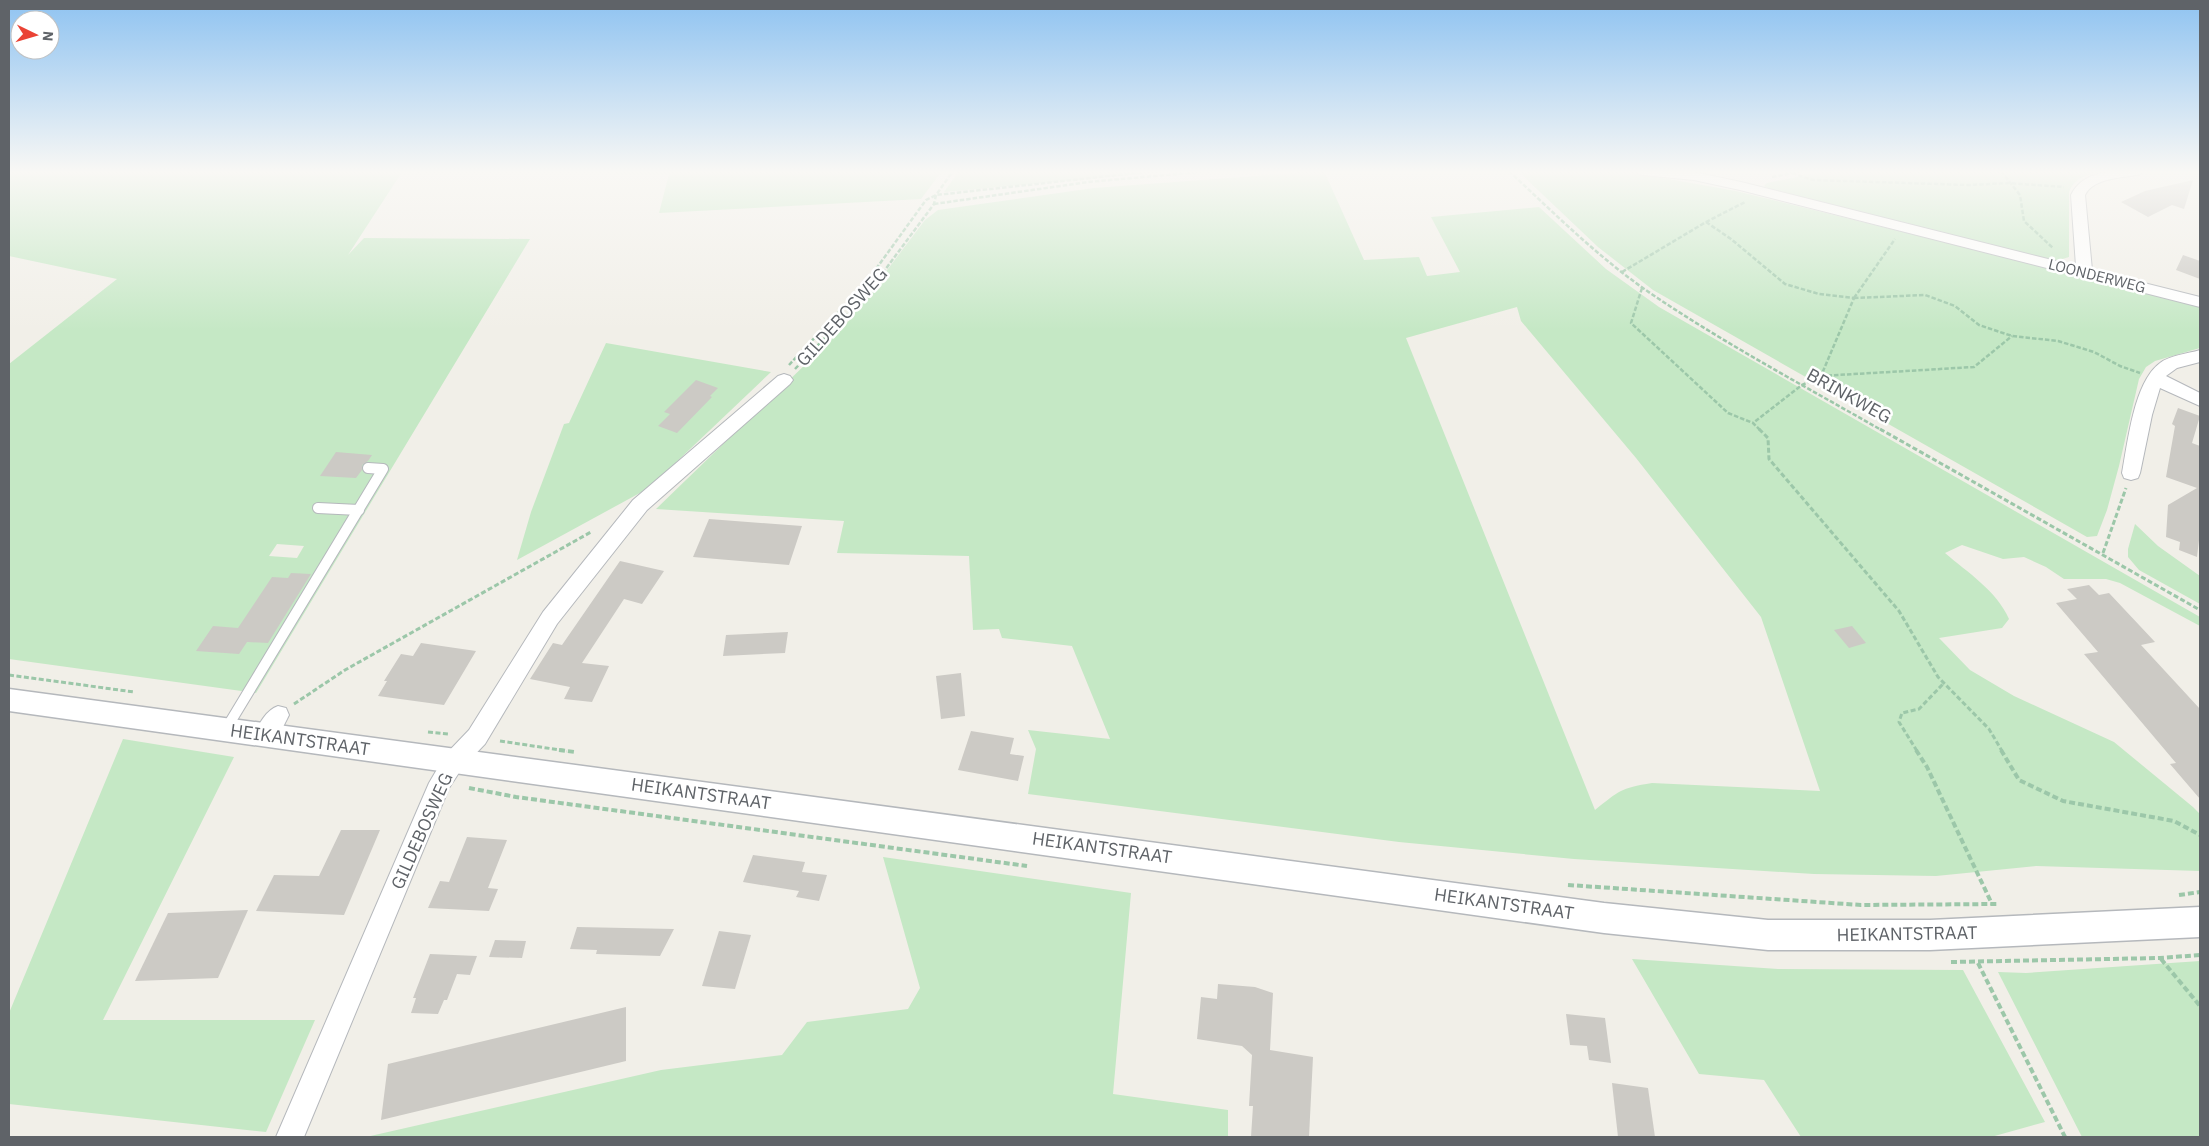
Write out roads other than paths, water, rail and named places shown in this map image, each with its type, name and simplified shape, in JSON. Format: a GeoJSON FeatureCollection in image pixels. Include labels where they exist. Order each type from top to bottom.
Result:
{"type":"FeatureCollection","features":[{"type":"Feature","properties":{"kind":"street","name":"LOONDERWEG"},"geometry":{"type":"LineString","coordinates":[[1891,224],[2200,302]]}},
{"type":"Feature","properties":{"kind":"street"},"geometry":{"type":"LineString","coordinates":[[2078,224],[2079,271]]}},
{"type":"Feature","properties":{"kind":"street"},"geometry":{"type":"LineString","coordinates":[[2131,473],[2142,417],[2154,378],[2166,366],[2200,356]]}},
{"type":"Feature","properties":{"kind":"street"},"geometry":{"type":"LineString","coordinates":[[2154,378],[2200,400]]}},
{"type":"Feature","properties":{"kind":"street","name":"GILDEBOSWEG"},"geometry":{"type":"LineString","coordinates":[[290,1137],[440,783],[454,761],[477,737],[550,618],[640,505],[784,380]]}},
{"type":"Feature","properties":{"kind":"street","name":"HEIKANTSTRAAT"},"geometry":{"type":"LineString","coordinates":[[9,700],[226,730],[272,725],[454,761],[1595,917],[1768,934],[1930,935],[2200,922]]}},
{"type":"Feature","properties":{"kind":"lane"},"geometry":{"type":"LineString","coordinates":[[226,730],[383,469],[368,468]]}},
{"type":"Feature","properties":{"kind":"lane"},"geometry":{"type":"LineString","coordinates":[[318,508],[359,510]]}}]}
